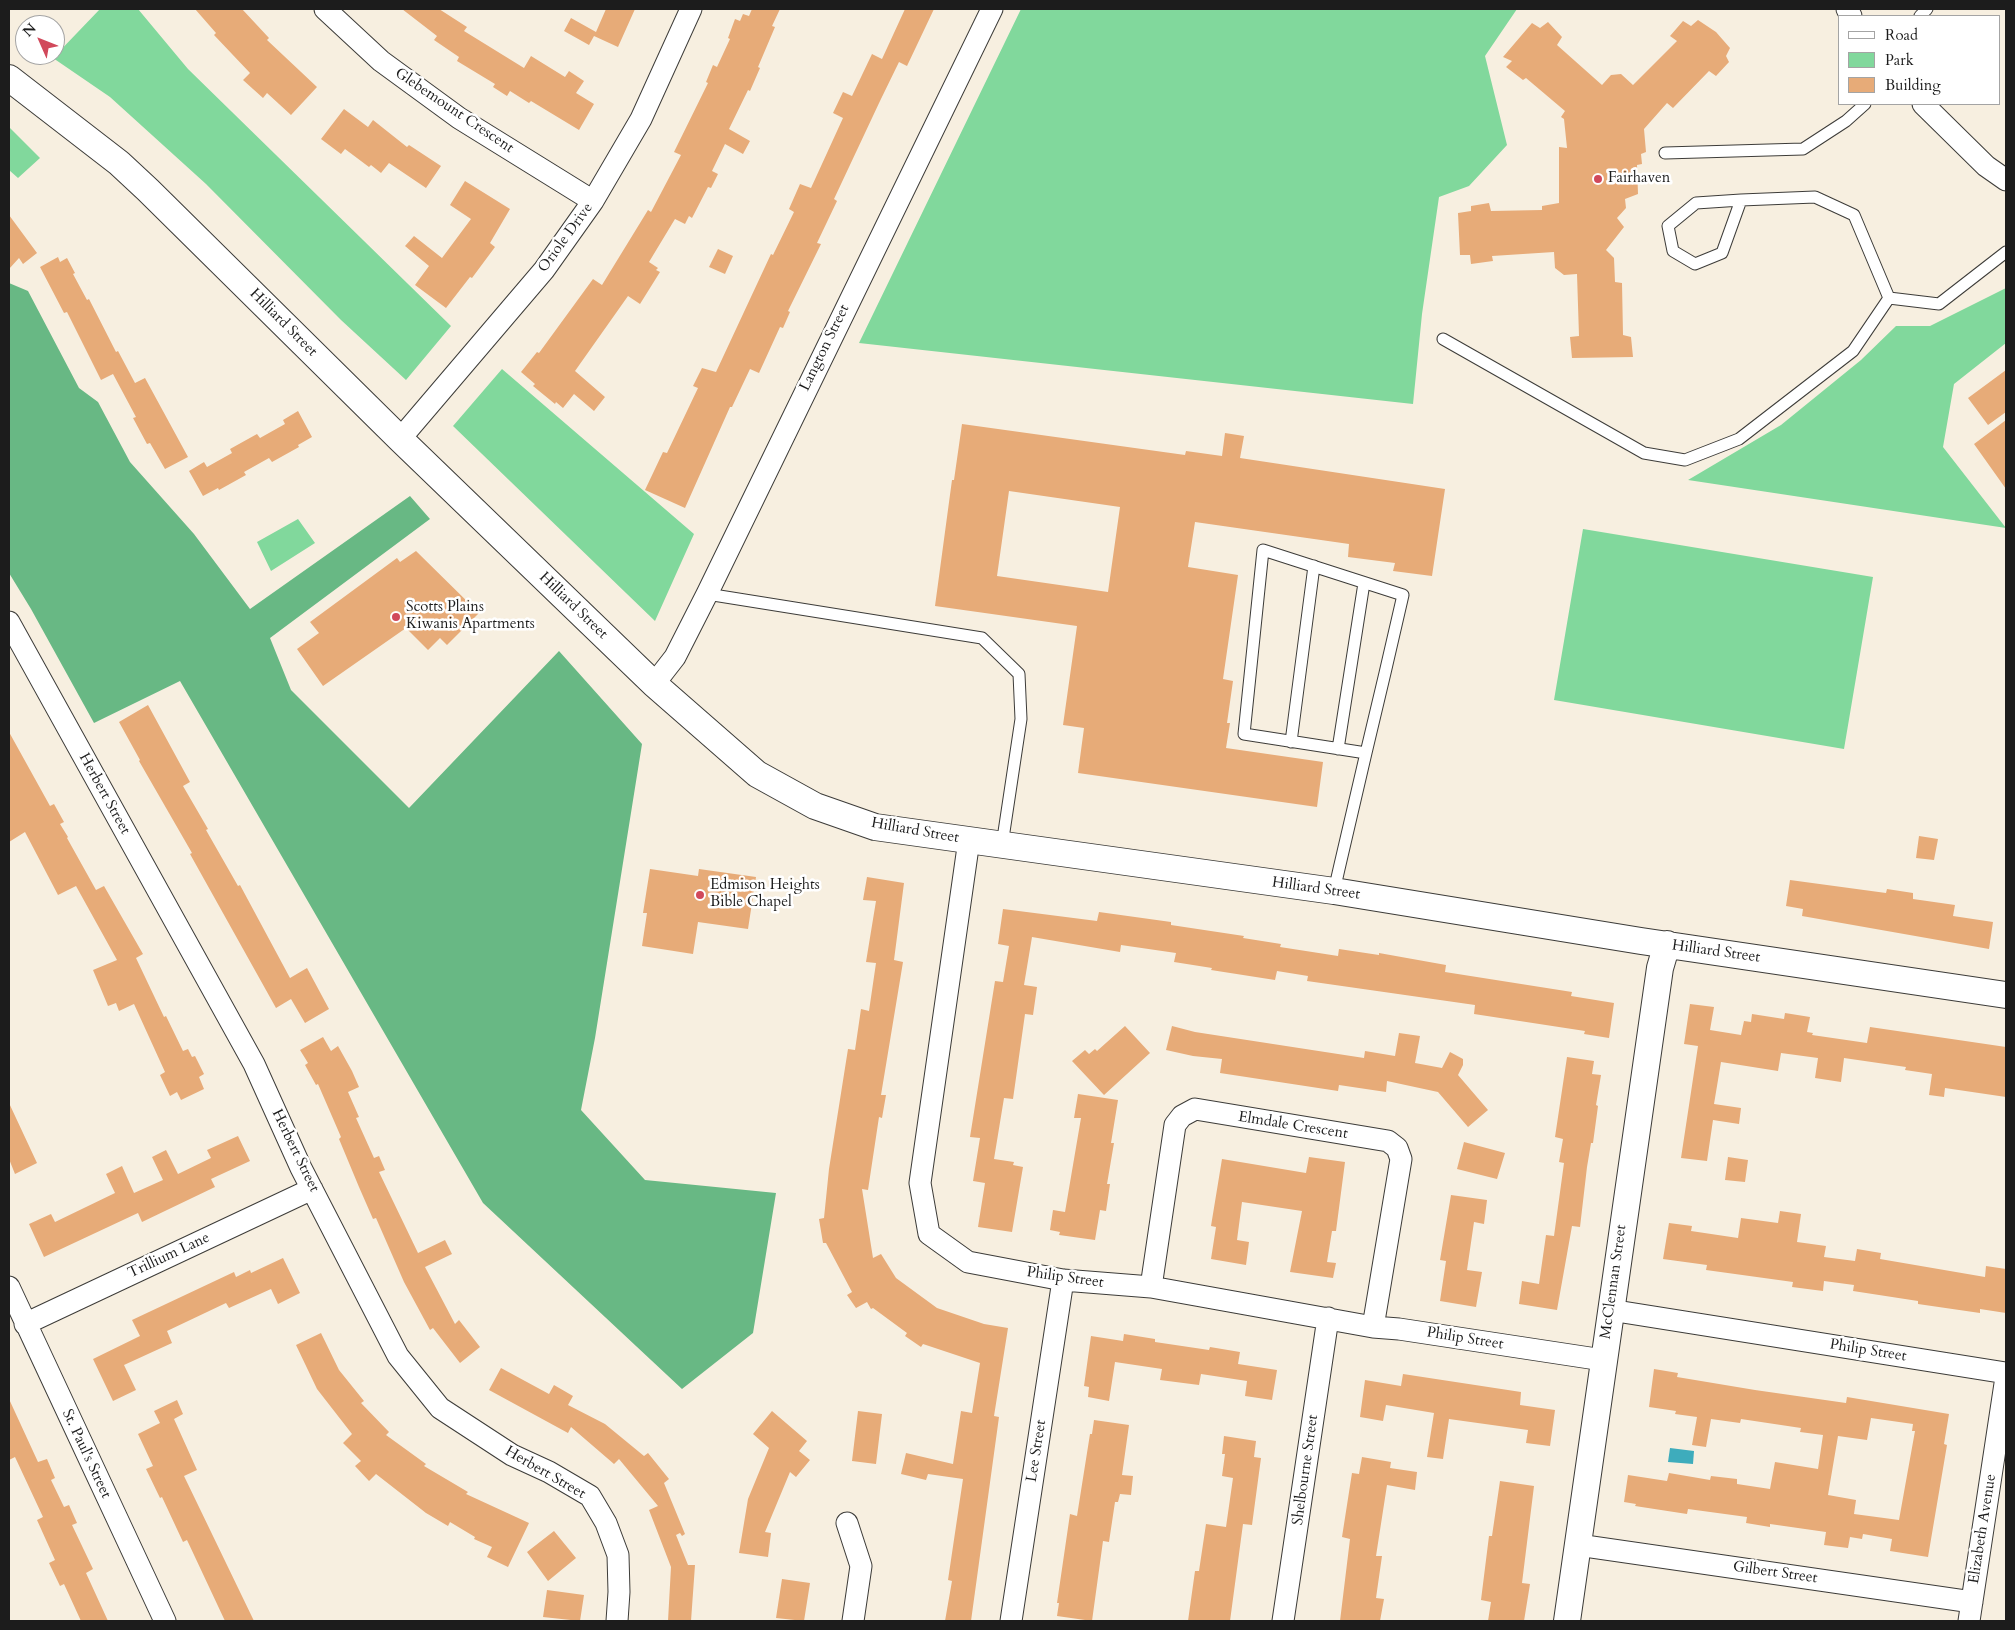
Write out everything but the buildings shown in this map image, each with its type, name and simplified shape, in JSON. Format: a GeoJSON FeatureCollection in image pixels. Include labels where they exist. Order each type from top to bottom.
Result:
{"type":"FeatureCollection","features":[{"type":"Feature","properties":{"kind":"street","name":"Glebemount Crescent"},"geometry":{"type":"LineString","coordinates":[[325,9],[381,61],[459,118],[593,201]]}},
{"type":"Feature","properties":{"kind":"street","name":"Oriole Drive"},"geometry":{"type":"LineString","coordinates":[[400,439],[544,270],[593,201],[641,119],[692,9]]}},
{"type":"Feature","properties":{"kind":"street","name":"Langton Street"},"geometry":{"type":"LineString","coordinates":[[654,684],[675,657],[992,9]]}},
{"type":"Feature","properties":{"kind":"street","name":"Hilliard Street"},"geometry":{"type":"LineString","coordinates":[[9,78],[119,163],[400,439],[654,684],[757,774],[815,806],[875,827],[1334,891],[2006,995]]}},
{"type":"Feature","properties":{"kind":"street"},"geometry":{"type":"LineString","coordinates":[[1924,105],[1986,166],[2003,173]]}},
{"type":"Feature","properties":{"kind":"street","name":"Herbert Street"},"geometry":{"type":"LineString","coordinates":[[9,622],[254,1064],[312,1189],[398,1356],[440,1408],[512,1455],[549,1472],[590,1496],[606,1523],[618,1555],[619,1592],[617,1621]]}},
{"type":"Feature","properties":{"kind":"street","name":"Philip Street"},"geometry":{"type":"LineString","coordinates":[[969,840],[920,1183],[929,1234],[968,1262],[1063,1280],[1151,1287],[1372,1327],[1399,1329],[1603,1360]]}},
{"type":"Feature","properties":{"kind":"street","name":"McClennan Street"},"geometry":{"type":"LineString","coordinates":[[1567,1621],[1660,968],[1667,944]]}},
{"type":"Feature","properties":{"kind":"street","name":"Elmdale Crescent"},"geometry":{"type":"LineString","coordinates":[[1151,1287],[1175,1125],[1182,1116],[1195,1110],[1388,1141],[1397,1148],[1401,1159],[1372,1327]]}},
{"type":"Feature","properties":{"kind":"street","name":"Trillium Lane"},"geometry":{"type":"LineString","coordinates":[[25,1324],[312,1189]]}},
{"type":"Feature","properties":{"kind":"street","name":"Lee Street"},"geometry":{"type":"LineString","coordinates":[[1010,1621],[1063,1280]]}},
{"type":"Feature","properties":{"kind":"street","name":"St. Paul's Street"},"geometry":{"type":"LineString","coordinates":[[9,1287],[165,1621]]}},
{"type":"Feature","properties":{"kind":"street","name":"Philip Street"},"geometry":{"type":"LineString","coordinates":[[1610,1310],[2006,1373]]}},
{"type":"Feature","properties":{"kind":"street","name":"Shelbourne Street"},"geometry":{"type":"LineString","coordinates":[[1283,1621],[1328,1318]]}},
{"type":"Feature","properties":{"kind":"street","name":"Elizabeth Avenue"},"geometry":{"type":"LineString","coordinates":[[1971,1611],[2006,1377]]}},
{"type":"Feature","properties":{"kind":"street"},"geometry":{"type":"LineString","coordinates":[[847,1523],[861,1566],[853,1621]]}},
{"type":"Feature","properties":{"kind":"street","name":"Gilbert Street"},"geometry":{"type":"LineString","coordinates":[[1578,1545],[1971,1611]]}},
{"type":"Feature","properties":{"kind":"lane"},"geometry":{"type":"LineString","coordinates":[[1665,153],[1804,149],[1846,121],[1865,105]]}},
{"type":"Feature","properties":{"kind":"lane"},"geometry":{"type":"LineString","coordinates":[[1740,200],[1722,253],[1695,264],[1673,251],[1668,226],[1696,203],[1740,200],[1815,198],[1854,216],[1889,298]]}},
{"type":"Feature","properties":{"kind":"lane"},"geometry":{"type":"LineString","coordinates":[[1889,298],[1939,304],[2006,252]]}},
{"type":"Feature","properties":{"kind":"lane"},"geometry":{"type":"LineString","coordinates":[[1443,339],[1644,453],[1685,460],[1739,439],[1853,351],[1889,298]]}},
{"type":"Feature","properties":{"kind":"lane"},"geometry":{"type":"LineString","coordinates":[[1334,891],[1404,595],[1263,550],[1244,734],[1366,753]]}},
{"type":"Feature","properties":{"kind":"lane"},"geometry":{"type":"LineString","coordinates":[[1291,742],[1314,566]]}},
{"type":"Feature","properties":{"kind":"lane"},"geometry":{"type":"LineString","coordinates":[[1338,749],[1364,583]]}},
{"type":"Feature","properties":{"kind":"lane"},"geometry":{"type":"LineString","coordinates":[[706,594],[982,638],[1020,674],[1021,720],[1002,845]]}},
{"type":"Feature","properties":{"kind":"green space"},"geometry":{"type":"Polygon","coordinates":[[[100,9],[138,9],[188,69],[451,326],[406,380],[341,320],[206,184],[110,97],[63,65],[65,65],[65,45],[100,9]]]}},
{"type":"Feature","properties":{"kind":"green space"},"geometry":{"type":"Polygon","coordinates":[[[1021,9],[1517,9],[1485,56],[1507,145],[1469,186],[1439,197],[1422,314],[1413,404],[859,343],[1021,9]]]}},
{"type":"Feature","properties":{"kind":"green space"},"geometry":{"type":"Polygon","coordinates":[[[9,127],[40,158],[18,178],[9,170],[9,127]]]}},
{"type":"Feature","properties":{"kind":"green space"},"geometry":{"type":"Polygon","coordinates":[[[9,283],[28,291],[79,388],[98,402],[130,462],[194,534],[250,609],[410,496],[430,519],[270,638],[291,690],[409,808],[559,651],[642,744],[595,1038],[581,1110],[645,1180],[776,1193],[753,1333],[682,1389],[483,1203],[180,681],[94,723],[9,573],[9,283]]]}},
{"type":"Feature","properties":{"kind":"green space"},"geometry":{"type":"Polygon","coordinates":[[[2006,288],[2006,343],[1954,384],[1943,447],[2006,528],[1688,480],[1781,425],[1861,360],[1896,326],[1930,326],[2006,288]]]}},
{"type":"Feature","properties":{"kind":"green space"},"geometry":{"type":"Polygon","coordinates":[[[502,369],[694,534],[655,621],[453,426],[502,369]]]}},
{"type":"Feature","properties":{"kind":"green space"},"geometry":{"type":"Polygon","coordinates":[[[298,519],[315,543],[271,571],[257,542],[298,519]]]}},
{"type":"Feature","properties":{"kind":"green space"},"geometry":{"type":"Polygon","coordinates":[[[1583,529],[1873,577],[1844,749],[1554,700],[1583,529]]]}},
{"type":"Feature","properties":{"kind":"water"},"geometry":{"type":"Polygon","coordinates":[[[1670,1448],[1694,1451],[1693,1464],[1668,1462],[1670,1448]]]}},
{"type":"Feature","properties":{"kind":"place","name":"Fairhaven"},"geometry":{"type":"Point","coordinates":[1598,179]}},
{"type":"Feature","properties":{"kind":"place","name":"Scotts Plains Kiwanis Apartments"},"geometry":{"type":"Point","coordinates":[396,617]}},
{"type":"Feature","properties":{"kind":"place","name":"Edmison Heights Bible Chapel"},"geometry":{"type":"Point","coordinates":[700,895]}}]}
